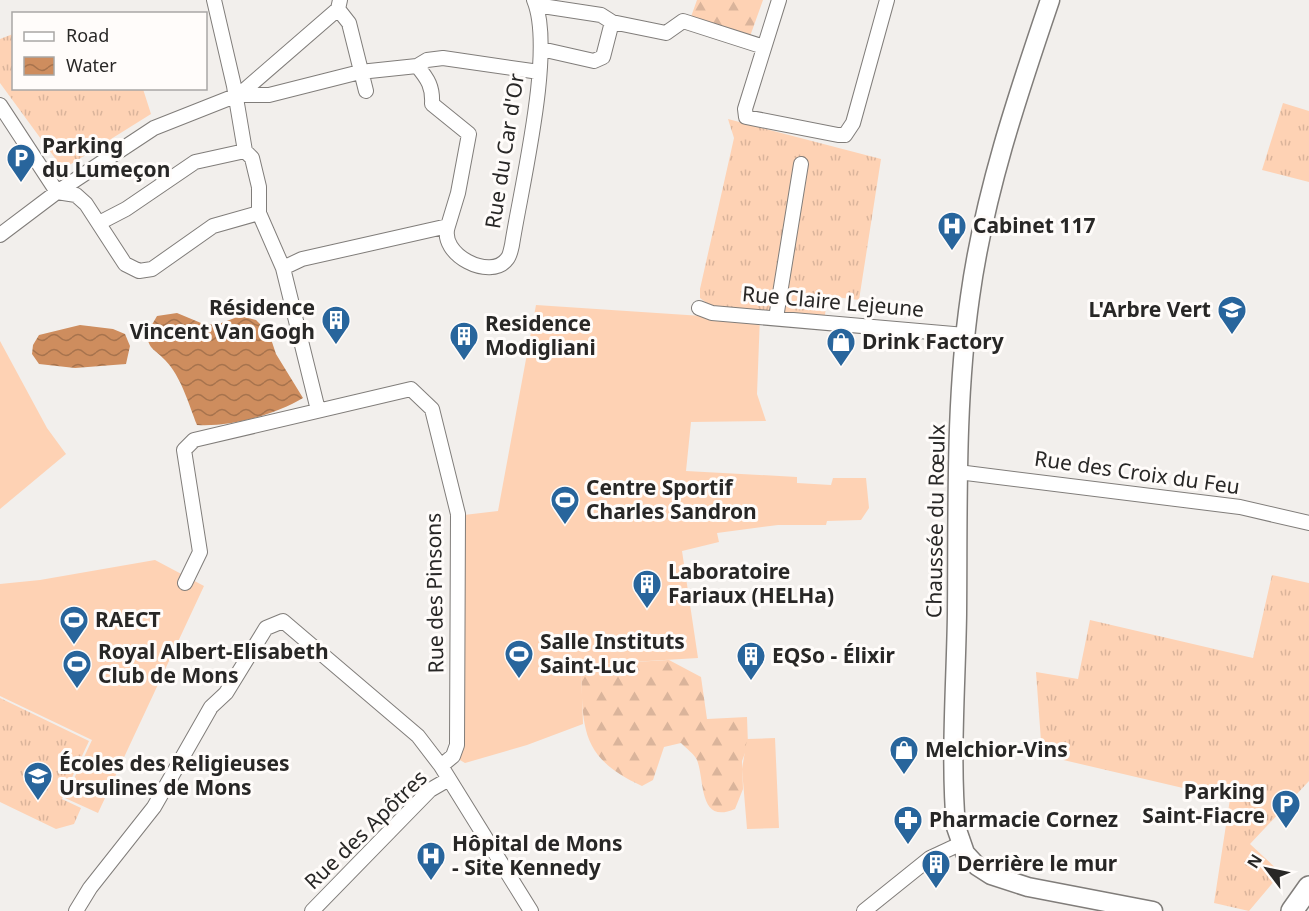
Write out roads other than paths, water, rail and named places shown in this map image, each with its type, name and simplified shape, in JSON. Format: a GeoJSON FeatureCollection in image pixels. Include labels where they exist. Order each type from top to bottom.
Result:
{"type":"FeatureCollection","features":[{"type":"Feature","properties":{"kind":"main road","name":"Chaussée du Rœulx"},"geometry":{"type":"LineString","coordinates":[[960,844],[954,804],[958,472],[965,335],[978,246],[988,198],[1010,121],[1050,0]]}},
{"type":"Feature","properties":{"kind":"main road"},"geometry":{"type":"LineString","coordinates":[[960,844],[977,866],[1005,881],[1153,911]]}},
{"type":"Feature","properties":{"kind":"main road"},"geometry":{"type":"LineString","coordinates":[[1292,911],[1309,887]]}},
{"type":"Feature","properties":{"kind":"street"},"geometry":{"type":"LineString","coordinates":[[185,583],[200,552],[184,450],[195,440],[318,410],[283,268],[259,213],[259,187],[252,158],[245,150],[214,0]]}},
{"type":"Feature","properties":{"kind":"street"},"geometry":{"type":"LineString","coordinates":[[778,0],[745,109],[746,117],[845,135],[853,123],[887,0]]}},
{"type":"Feature","properties":{"kind":"street","name":"Rue du Car d'Or"},"geometry":{"type":"LineString","coordinates":[[448,226],[446,231],[454,254],[461,259],[471,264],[497,266],[507,259],[512,245],[539,72],[541,25],[535,3],[601,15],[612,22],[603,57],[594,61],[541,49]]}},
{"type":"Feature","properties":{"kind":"street"},"geometry":{"type":"LineString","coordinates":[[0,235],[57,192],[154,128],[235,95],[339,5],[349,23],[366,91]]}},
{"type":"Feature","properties":{"kind":"street"},"geometry":{"type":"LineString","coordinates":[[612,22],[666,33],[683,21],[764,47]]}},
{"type":"Feature","properties":{"kind":"street"},"geometry":{"type":"LineString","coordinates":[[235,95],[269,95],[360,72],[417,66],[427,60],[443,58],[539,72]]}},
{"type":"Feature","properties":{"kind":"street"},"geometry":{"type":"LineString","coordinates":[[283,268],[302,259],[448,226],[458,193],[469,134],[432,104],[433,91],[429,81],[417,66]]}},
{"type":"Feature","properties":{"kind":"street"},"geometry":{"type":"LineString","coordinates":[[0,105],[57,192],[76,195],[99,223],[124,264],[139,271],[152,269],[213,226],[259,213]]}},
{"type":"Feature","properties":{"kind":"street"},"geometry":{"type":"LineString","coordinates":[[99,223],[120,213],[195,162],[245,150]]}},
{"type":"Feature","properties":{"kind":"street"},"geometry":{"type":"LineString","coordinates":[[776,318],[801,164]]}},
{"type":"Feature","properties":{"kind":"street","name":"Rue Claire Lejeune"},"geometry":{"type":"LineString","coordinates":[[699,308],[712,314],[965,335]]}},
{"type":"Feature","properties":{"kind":"street","name":"Rue des Pinsons"},"geometry":{"type":"LineString","coordinates":[[318,410],[411,389],[432,409],[458,514],[457,745],[453,756],[441,766]]}},
{"type":"Feature","properties":{"kind":"street","name":"Rue des Croix du Feu"},"geometry":{"type":"LineString","coordinates":[[958,472],[1240,507],[1309,523]]}},
{"type":"Feature","properties":{"kind":"street"},"geometry":{"type":"LineString","coordinates":[[76,911],[90,888],[154,807],[211,708],[226,693],[266,628],[276,622],[290,624],[418,736],[441,766],[531,911]]}},
{"type":"Feature","properties":{"kind":"street","name":"Rue des Apôtres"},"geometry":{"type":"LineString","coordinates":[[312,911],[430,790],[449,779]]}},
{"type":"Feature","properties":{"kind":"street"},"geometry":{"type":"LineString","coordinates":[[864,911],[930,858],[960,844]]}},
{"type":"Feature","properties":{"kind":"water"},"geometry":{"type":"Polygon","coordinates":[[[177,313],[201,323],[216,325],[240,316],[256,320],[269,333],[276,354],[303,398],[279,410],[252,419],[224,424],[197,425],[176,374],[151,347],[146,335],[157,316],[177,313]]]}},
{"type":"Feature","properties":{"kind":"water"},"geometry":{"type":"Polygon","coordinates":[[[80,325],[113,329],[125,334],[130,346],[126,364],[75,368],[39,364],[32,354],[33,345],[39,335],[80,325]]]}},
{"type":"Feature","properties":{"kind":"place","name":"Parking du Lumeçon"},"geometry":{"type":"Point","coordinates":[21,184]}},
{"type":"Feature","properties":{"kind":"place","name":"Cabinet 117"},"geometry":{"type":"Point","coordinates":[952,252]}},
{"type":"Feature","properties":{"kind":"place","name":"L'Arbre Vert"},"geometry":{"type":"Point","coordinates":[1232,336]}},
{"type":"Feature","properties":{"kind":"place","name":"Résidence Vincent Van Gogh"},"geometry":{"type":"Point","coordinates":[336,346]}},
{"type":"Feature","properties":{"kind":"place","name":"Residence Modigliani"},"geometry":{"type":"Point","coordinates":[464,362]}},
{"type":"Feature","properties":{"kind":"place","name":"Drink Factory"},"geometry":{"type":"Point","coordinates":[841,368]}},
{"type":"Feature","properties":{"kind":"place","name":"Centre Sportif Charles Sandron"},"geometry":{"type":"Point","coordinates":[565,526]}},
{"type":"Feature","properties":{"kind":"place","name":"Laboratoire Fariaux (HELHa)"},"geometry":{"type":"Point","coordinates":[647,610]}},
{"type":"Feature","properties":{"kind":"place","name":"RAECT"},"geometry":{"type":"Point","coordinates":[74,646]}},
{"type":"Feature","properties":{"kind":"place","name":"Salle Instituts Saint-Luc"},"geometry":{"type":"Point","coordinates":[519,680]}},
{"type":"Feature","properties":{"kind":"place","name":"EQSo - Élixir"},"geometry":{"type":"Point","coordinates":[751,682]}},
{"type":"Feature","properties":{"kind":"place","name":"Royal Albert-Elisabeth Club de Mons"},"geometry":{"type":"Point","coordinates":[77,690]}},
{"type":"Feature","properties":{"kind":"place","name":"Melchior-Vins"},"geometry":{"type":"Point","coordinates":[904,776]}},
{"type":"Feature","properties":{"kind":"place","name":"Écoles des Religieuses Ursulines de Mons"},"geometry":{"type":"Point","coordinates":[38,802]}},
{"type":"Feature","properties":{"kind":"place","name":"Parking Saint-Fiacre"},"geometry":{"type":"Point","coordinates":[1286,830]}},
{"type":"Feature","properties":{"kind":"place","name":"Pharmacie Cornez"},"geometry":{"type":"Point","coordinates":[908,846]}},
{"type":"Feature","properties":{"kind":"place","name":"Hôpital de Mons - Site Kennedy"},"geometry":{"type":"Point","coordinates":[431,882]}},
{"type":"Feature","properties":{"kind":"place","name":"Derrière le mur"},"geometry":{"type":"Point","coordinates":[936,890]}}]}
